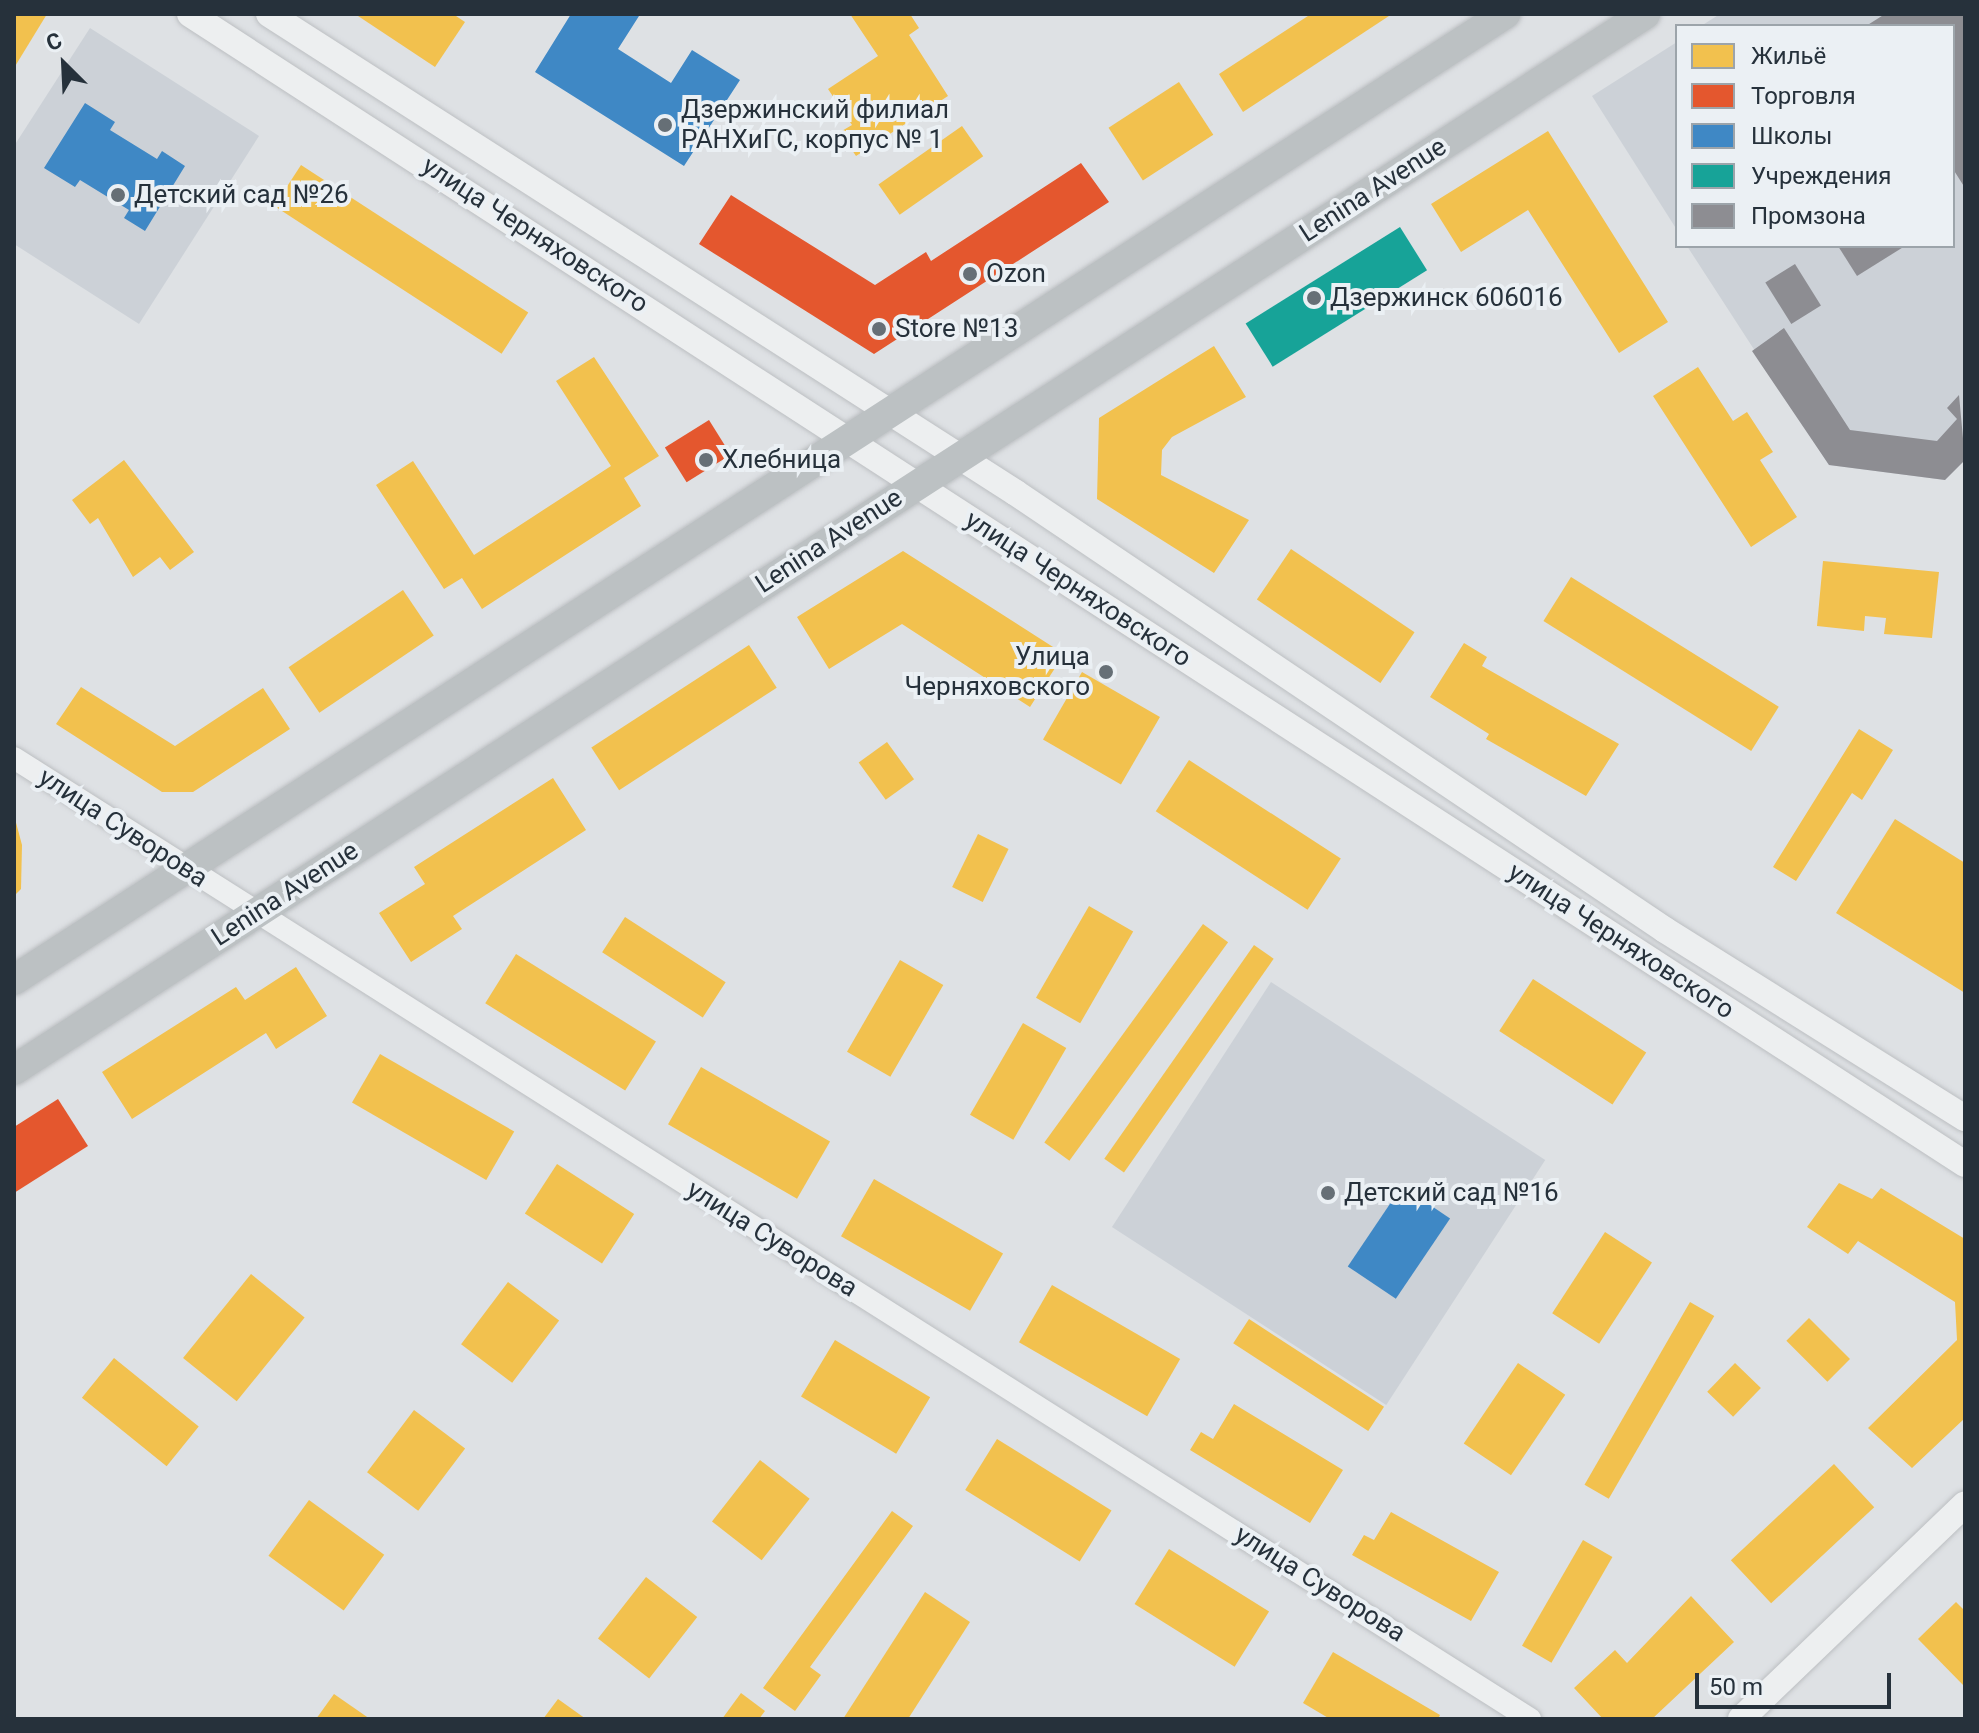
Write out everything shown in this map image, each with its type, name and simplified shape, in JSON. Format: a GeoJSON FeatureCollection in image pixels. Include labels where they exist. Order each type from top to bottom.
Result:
{"type":"FeatureCollection","features":[{"type":"Feature","properties":{"kind":"main road"},"geometry":{"type":"LineString","coordinates":[[14,980],[1505,14]]}},
{"type":"Feature","properties":{"kind":"main road","name":"Lenina Avenue"},"geometry":{"type":"LineString","coordinates":[[14,1070],[1645,14]]}},
{"type":"Feature","properties":{"kind":"street"},"geometry":{"type":"LineString","coordinates":[[269,14],[958,456],[1665,930],[1965,1118]]}},
{"type":"Feature","properties":{"kind":"street","name":"улица Черняховского"},"geometry":{"type":"LineString","coordinates":[[199,16],[1965,1164]]}},
{"type":"Feature","properties":{"kind":"street","name":"улица Суворова"},"geometry":{"type":"LineString","coordinates":[[14,758],[1530,1719]]}},
{"type":"Feature","properties":{"kind":"street"},"geometry":{"type":"LineString","coordinates":[[1741,1719],[1965,1504]]}},
{"type":"Feature","properties":{"kind":"shaded area"},"geometry":{"type":"Polygon","coordinates":[[[1720,14],[1965,14],[1965,460],[1945,480],[1829,465],[1688,248],[1955,248],[1955,24],[1704,24],[1720,14]]]}},
{"type":"Feature","properties":{"kind":"shaded area","name":"Детский сад №26"},"geometry":{"type":"Polygon","coordinates":[[[90,28],[259,136],[139,324],[14,244],[14,146],[90,28]]]}},
{"type":"Feature","properties":{"kind":"shaded area"},"geometry":{"type":"Polygon","coordinates":[[[1675,43],[1675,227],[1592,96],[1675,43]]]}},
{"type":"Feature","properties":{"kind":"shaded area","name":"Детский сад №16"},"geometry":{"type":"Polygon","coordinates":[[[1271,982],[1545,1160],[1386,1405],[1112,1227],[1271,982]]]}},
{"type":"Feature","properties":{"kind":"building: Жильё"},"geometry":{"type":"Polygon","coordinates":[[[14,14],[47,14],[14,68],[14,14]]]}},
{"type":"Feature","properties":{"kind":"building: Жильё"},"geometry":{"type":"Polygon","coordinates":[[[355,14],[453,14],[465,22],[435,67],[355,14]]]}},
{"type":"Feature","properties":{"kind":"building: Жильё"},"geometry":{"type":"Polygon","coordinates":[[[850,14],[910,14],[919,28],[909,35],[948,96],[856,156],[840,132],[852,125],[828,89],[878,56],[850,14]]]}},
{"type":"Feature","properties":{"kind":"building: Жильё"},"geometry":{"type":"Polygon","coordinates":[[[1311,14],[1392,14],[1243,112],[1219,74],[1311,14]]]}},
{"type":"Feature","properties":{"kind":"building: Жильё"},"geometry":{"type":"Polygon","coordinates":[[[1179,82],[1213,135],[1143,181],[1109,128],[1179,82]]]}},
{"type":"Feature","properties":{"kind":"building: Жильё"},"geometry":{"type":"Polygon","coordinates":[[[962,126],[983,156],[900,215],[878,185],[962,126]]]}},
{"type":"Feature","properties":{"kind":"building: Жильё"},"geometry":{"type":"Polygon","coordinates":[[[1548,131],[1668,322],[1619,353],[1528,210],[1461,252],[1431,204],[1548,131]]]}},
{"type":"Feature","properties":{"kind":"building: Жильё"},"geometry":{"type":"Polygon","coordinates":[[[301,165],[528,313],[502,354],[274,206],[301,165]]]}},
{"type":"Feature","properties":{"kind":"building: Жильё"},"geometry":{"type":"Polygon","coordinates":[[[1214,346],[1246,397],[1172,437],[1162,450],[1161,475],[1249,520],[1214,573],[1097,499],[1099,418],[1214,346]]]}},
{"type":"Feature","properties":{"kind":"building: Жильё"},"geometry":{"type":"Polygon","coordinates":[[[594,357],[659,456],[624,478],[641,506],[482,609],[462,578],[444,589],[376,485],[413,461],[474,555],[611,466],[556,381],[594,357]]]}},
{"type":"Feature","properties":{"kind":"building: Жильё"},"geometry":{"type":"Polygon","coordinates":[[[1698,367],[1733,421],[1747,412],[1773,452],[1760,460],[1797,517],[1751,547],[1653,396],[1698,367]]]}},
{"type":"Feature","properties":{"kind":"building: Жильё"},"geometry":{"type":"Polygon","coordinates":[[[124,460],[194,552],[170,570],[160,557],[133,577],[98,518],[90,524],[72,500],[124,460]]]}},
{"type":"Feature","properties":{"kind":"building: Жильё"},"geometry":{"type":"Polygon","coordinates":[[[1291,549],[1415,632],[1380,683],[1257,600],[1291,549]]]}},
{"type":"Feature","properties":{"kind":"building: Жильё"},"geometry":{"type":"Polygon","coordinates":[[[903,551],[1064,654],[1030,707],[902,624],[829,669],[797,617],[903,551]]]}},
{"type":"Feature","properties":{"kind":"building: Жильё"},"geometry":{"type":"Polygon","coordinates":[[[1823,561],[1939,572],[1932,638],[1884,634],[1886,618],[1865,616],[1864,631],[1817,626],[1823,561]]]}},
{"type":"Feature","properties":{"kind":"building: Жильё"},"geometry":{"type":"Polygon","coordinates":[[[1571,577],[1779,707],[1751,751],[1543,621],[1571,577]]]}},
{"type":"Feature","properties":{"kind":"building: Жильё"},"geometry":{"type":"Polygon","coordinates":[[[403,590],[434,636],[319,713],[289,667],[403,590]]]}},
{"type":"Feature","properties":{"kind":"building: Жильё"},"geometry":{"type":"Polygon","coordinates":[[[1464,643],[1487,657],[1482,666],[1619,744],[1586,796],[1486,739],[1489,734],[1430,697],[1464,643]]]}},
{"type":"Feature","properties":{"kind":"building: Жильё"},"geometry":{"type":"Polygon","coordinates":[[[749,645],[777,688],[619,790],[591,747],[749,645]]]}},
{"type":"Feature","properties":{"kind":"building: Жильё"},"geometry":{"type":"Polygon","coordinates":[[[1082,672],[1160,717],[1121,785],[1043,740],[1082,672]]]}},
{"type":"Feature","properties":{"kind":"building: Жильё"},"geometry":{"type":"Polygon","coordinates":[[[81,687],[175,746],[263,688],[290,729],[193,792],[162,792],[56,724],[81,687]]]}},
{"type":"Feature","properties":{"kind":"building: Жильё"},"geometry":{"type":"Polygon","coordinates":[[[1859,729],[1893,750],[1862,800],[1852,793],[1796,881],[1773,867],[1859,729]]]}},
{"type":"Feature","properties":{"kind":"building: Жильё"},"geometry":{"type":"Polygon","coordinates":[[[887,742],[914,779],[886,800],[859,763],[887,742]]]}},
{"type":"Feature","properties":{"kind":"building: Жильё"},"geometry":{"type":"Polygon","coordinates":[[[1189,760],[1341,859],[1308,910],[1156,811],[1189,760]]]}},
{"type":"Feature","properties":{"kind":"building: Жильё"},"geometry":{"type":"Polygon","coordinates":[[[553,778],[586,830],[453,916],[462,929],[411,962],[379,913],[425,884],[414,867],[553,778]]]}},
{"type":"Feature","properties":{"kind":"building: Жильё"},"geometry":{"type":"Polygon","coordinates":[[[14,815],[22,845],[21,889],[14,896],[14,815]]]}},
{"type":"Feature","properties":{"kind":"building: Жильё"},"geometry":{"type":"Polygon","coordinates":[[[1895,819],[1965,863],[1965,993],[1836,913],[1895,819]]]}},
{"type":"Feature","properties":{"kind":"building: Жильё"},"geometry":{"type":"Polygon","coordinates":[[[978,834],[1009,849],[983,902],[952,887],[978,834]]]}},
{"type":"Feature","properties":{"kind":"building: Жильё"},"geometry":{"type":"Polygon","coordinates":[[[1089,906],[1133,932],[1080,1023],[1036,998],[1089,906]]]}},
{"type":"Feature","properties":{"kind":"building: Жильё"},"geometry":{"type":"Polygon","coordinates":[[[625,917],[726,982],[703,1018],[602,952],[625,917]]]}},
{"type":"Feature","properties":{"kind":"building: Жильё"},"geometry":{"type":"Polygon","coordinates":[[[1203,924],[1228,942],[1069,1161],[1044,1142],[1203,924]]]}},
{"type":"Feature","properties":{"kind":"building: Жильё"},"geometry":{"type":"Polygon","coordinates":[[[1254,945],[1274,959],[1124,1173],[1104,1159],[1254,945]]]}},
{"type":"Feature","properties":{"kind":"building: Жильё"},"geometry":{"type":"Polygon","coordinates":[[[516,954],[656,1041],[625,1091],[485,1003],[516,954]]]}},
{"type":"Feature","properties":{"kind":"building: Жильё"},"geometry":{"type":"Polygon","coordinates":[[[900,960],[943,985],[890,1077],[847,1052],[900,960]]]}},
{"type":"Feature","properties":{"kind":"building: Жильё"},"geometry":{"type":"Polygon","coordinates":[[[296,967],[327,1016],[276,1049],[266,1033],[132,1119],[102,1072],[236,987],[245,1000],[296,967]]]}},
{"type":"Feature","properties":{"kind":"building: Жильё"},"geometry":{"type":"Polygon","coordinates":[[[1533,979],[1646,1053],[1612,1105],[1499,1031],[1533,979]]]}},
{"type":"Feature","properties":{"kind":"building: Жильё"},"geometry":{"type":"Polygon","coordinates":[[[1023,1023],[1066,1048],[1013,1140],[970,1115],[1023,1023]]]}},
{"type":"Feature","properties":{"kind":"building: Жильё"},"geometry":{"type":"Polygon","coordinates":[[[380,1054],[514,1132],[486,1180],[352,1102],[380,1054]]]}},
{"type":"Feature","properties":{"kind":"building: Жильё"},"geometry":{"type":"Polygon","coordinates":[[[701,1067],[830,1142],[797,1199],[668,1124],[701,1067]]]}},
{"type":"Feature","properties":{"kind":"building: Жильё"},"geometry":{"type":"Polygon","coordinates":[[[557,1164],[634,1214],[602,1264],[525,1213],[557,1164]]]}},
{"type":"Feature","properties":{"kind":"building: Жильё"},"geometry":{"type":"Polygon","coordinates":[[[874,1179],[1003,1254],[970,1311],[841,1236],[874,1179]]]}},
{"type":"Feature","properties":{"kind":"building: Жильё"},"geometry":{"type":"Polygon","coordinates":[[[1839,1183],[1872,1199],[1881,1188],[1965,1239],[1965,1418],[1912,1468],[1868,1428],[1957,1340],[1955,1302],[1858,1241],[1848,1254],[1807,1227],[1839,1183]]]}},
{"type":"Feature","properties":{"kind":"building: Жильё"},"geometry":{"type":"Polygon","coordinates":[[[1605,1232],[1652,1262],[1599,1344],[1552,1313],[1605,1232]]]}},
{"type":"Feature","properties":{"kind":"building: Жильё"},"geometry":{"type":"Polygon","coordinates":[[[251,1274],[305,1317],[237,1401],[183,1358],[251,1274]]]}},
{"type":"Feature","properties":{"kind":"building: Жильё"},"geometry":{"type":"Polygon","coordinates":[[[508,1282],[559,1321],[512,1383],[461,1344],[508,1282]]]}},
{"type":"Feature","properties":{"kind":"building: Жильё"},"geometry":{"type":"Polygon","coordinates":[[[1052,1285],[1180,1359],[1147,1416],[1019,1342],[1052,1285]]]}},
{"type":"Feature","properties":{"kind":"building: Жильё"},"geometry":{"type":"Polygon","coordinates":[[[1690,1302],[1714,1316],[1609,1499],[1584,1485],[1690,1302]]]}},
{"type":"Feature","properties":{"kind":"building: Жильё"},"geometry":{"type":"Polygon","coordinates":[[[1809,1318],[1850,1359],[1827,1382],[1786,1341],[1809,1318]]]}},
{"type":"Feature","properties":{"kind":"building: Жильё"},"geometry":{"type":"Polygon","coordinates":[[[1249,1319],[1384,1407],[1368,1431],[1233,1343],[1249,1319]]]}},
{"type":"Feature","properties":{"kind":"building: Жильё"},"geometry":{"type":"Polygon","coordinates":[[[835,1340],[930,1397],[896,1454],[801,1397],[835,1340]]]}},
{"type":"Feature","properties":{"kind":"building: Жильё"},"geometry":{"type":"Polygon","coordinates":[[[114,1358],[199,1427],[167,1466],[82,1398],[114,1358]]]}},
{"type":"Feature","properties":{"kind":"building: Жильё"},"geometry":{"type":"Polygon","coordinates":[[[1518,1363],[1565,1395],[1511,1475],[1464,1443],[1518,1363]]]}},
{"type":"Feature","properties":{"kind":"building: Жильё"},"geometry":{"type":"Polygon","coordinates":[[[1735,1363],[1761,1388],[1733,1417],[1707,1392],[1735,1363]]]}},
{"type":"Feature","properties":{"kind":"building: Жильё"},"geometry":{"type":"Polygon","coordinates":[[[1234,1404],[1343,1470],[1310,1523],[1190,1450],[1201,1432],[1213,1439],[1234,1404]]]}},
{"type":"Feature","properties":{"kind":"building: Жильё"},"geometry":{"type":"Polygon","coordinates":[[[414,1410],[465,1449],[418,1511],[367,1472],[414,1410]]]}},
{"type":"Feature","properties":{"kind":"building: Жильё"},"geometry":{"type":"Polygon","coordinates":[[[997,1439],[1111,1511],[1080,1561],[965,1490],[997,1439]]]}},
{"type":"Feature","properties":{"kind":"building: Жильё"},"geometry":{"type":"Polygon","coordinates":[[[760,1460],[810,1499],[762,1560],[712,1521],[760,1460]]]}},
{"type":"Feature","properties":{"kind":"building: Жильё"},"geometry":{"type":"Polygon","coordinates":[[[1834,1464],[1874,1507],[1771,1603],[1731,1560],[1834,1464]]]}},
{"type":"Feature","properties":{"kind":"building: Жильё"},"geometry":{"type":"Polygon","coordinates":[[[309,1500],[384,1555],[344,1610],[268,1556],[309,1500]]]}},
{"type":"Feature","properties":{"kind":"building: Жильё"},"geometry":{"type":"Polygon","coordinates":[[[892,1511],[913,1526],[810,1667],[821,1675],[795,1711],[763,1688],[892,1511]]]}},
{"type":"Feature","properties":{"kind":"building: Жильё"},"geometry":{"type":"Polygon","coordinates":[[[1391,1512],[1499,1572],[1471,1621],[1352,1555],[1364,1535],[1374,1540],[1391,1512]]]}},
{"type":"Feature","properties":{"kind":"building: Жильё"},"geometry":{"type":"Polygon","coordinates":[[[1583,1540],[1612,1557],[1551,1663],[1522,1646],[1583,1540]]]}},
{"type":"Feature","properties":{"kind":"building: Жильё"},"geometry":{"type":"Polygon","coordinates":[[[1169,1549],[1269,1612],[1235,1667],[1135,1604],[1169,1549]]]}},
{"type":"Feature","properties":{"kind":"building: Жильё"},"geometry":{"type":"Polygon","coordinates":[[[646,1577],[697,1617],[649,1678],[598,1638],[646,1577]]]}},
{"type":"Feature","properties":{"kind":"building: Жильё"},"geometry":{"type":"Polygon","coordinates":[[[925,1592],[970,1622],[908,1719],[843,1719],[925,1592]]]}},
{"type":"Feature","properties":{"kind":"building: Жильё"},"geometry":{"type":"Polygon","coordinates":[[[1691,1596],[1734,1642],[1652,1719],[1603,1719],[1574,1688],[1615,1650],[1627,1663],[1691,1596]]]}},
{"type":"Feature","properties":{"kind":"building: Жильё"},"geometry":{"type":"Polygon","coordinates":[[[1956,1602],[1965,1611],[1965,1687],[1918,1639],[1956,1602]]]}},
{"type":"Feature","properties":{"kind":"building: Жильё"},"geometry":{"type":"Polygon","coordinates":[[[1333,1652],[1440,1715],[1438,1719],[1330,1719],[1303,1703],[1333,1652]]]}},
{"type":"Feature","properties":{"kind":"building: Жильё"},"geometry":{"type":"Polygon","coordinates":[[[741,1693],[765,1711],[759,1719],[722,1719],[741,1693]]]}},
{"type":"Feature","properties":{"kind":"building: Жильё"},"geometry":{"type":"Polygon","coordinates":[[[334,1694],[370,1719],[316,1719],[334,1694]]]}},
{"type":"Feature","properties":{"kind":"building: Жильё"},"geometry":{"type":"Polygon","coordinates":[[[558,1699],[586,1719],[543,1719],[558,1699]]]}},
{"type":"Feature","properties":{"kind":"building: Торговля"},"geometry":{"type":"Polygon","coordinates":[[[1081,163],[1109,202],[874,354],[699,244],[731,195],[875,285],[926,252],[931,261],[1081,163]]]}},
{"type":"Feature","properties":{"kind":"building: Торговля"},"geometry":{"type":"Polygon","coordinates":[[[709,420],[731,455],[687,482],[665,448],[709,420]]]}},
{"type":"Feature","properties":{"kind":"building: Торговля"},"geometry":{"type":"Polygon","coordinates":[[[58,1099],[88,1146],[14,1193],[14,1127],[58,1099]]]}},
{"type":"Feature","properties":{"kind":"building: Школы","name":"Дзержинский филиал РАНХиГС, корпус № 1"},"geometry":{"type":"Polygon","coordinates":[[[571,14],[639,16],[618,49],[671,83],[692,50],[740,80],[684,166],[535,72],[571,14]]]}},
{"type":"Feature","properties":{"kind":"building: Школы"},"geometry":{"type":"Polygon","coordinates":[[[85,103],[115,122],[110,130],[157,159],[162,151],[185,166],[145,231],[124,218],[129,210],[80,180],[75,187],[44,168],[85,103]]]}},
{"type":"Feature","properties":{"kind":"building: Школы"},"geometry":{"type":"Polygon","coordinates":[[[1402,1186],[1450,1218],[1396,1299],[1348,1266],[1402,1186]]]}},
{"type":"Feature","properties":{"kind":"building: Учреждения"},"geometry":{"type":"Polygon","coordinates":[[[1400,227],[1427,270],[1273,367],[1246,323],[1400,227]]]}},
{"type":"Feature","properties":{"kind":"building: Промзона"},"geometry":{"type":"Polygon","coordinates":[[[1885,14],[1965,14],[1965,188],[1955,172],[1955,24],[1869,24],[1885,14]]]}},
{"type":"Feature","properties":{"kind":"building: Промзона"},"geometry":{"type":"Polygon","coordinates":[[[1839,248],[1902,248],[1857,276],[1839,248]]]}},
{"type":"Feature","properties":{"kind":"building: Промзона"},"geometry":{"type":"Polygon","coordinates":[[[1795,264],[1821,306],[1791,324],[1765,283],[1795,264]]]}},
{"type":"Feature","properties":{"kind":"building: Промзона"},"geometry":{"type":"Polygon","coordinates":[[[1784,328],[1850,430],[1937,441],[1957,419],[1947,408],[1959,395],[1965,460],[1945,480],[1829,465],[1752,351],[1784,328]]]}},
{"type":"Feature","properties":{"kind":"place","name":"Дзержинский филиал РАНХиГС, корпус № 1"},"geometry":{"type":"Point","coordinates":[665,125]}},
{"type":"Feature","properties":{"kind":"place","name":"Детский сад №26"},"geometry":{"type":"Point","coordinates":[118,195]}},
{"type":"Feature","properties":{"kind":"place","name":"Ozon"},"geometry":{"type":"Point","coordinates":[970,274]}},
{"type":"Feature","properties":{"kind":"place","name":"Дзержинск 606016"},"geometry":{"type":"Point","coordinates":[1314,298]}},
{"type":"Feature","properties":{"kind":"place","name":"Store №13"},"geometry":{"type":"Point","coordinates":[879,329]}},
{"type":"Feature","properties":{"kind":"place","name":"Хлебница"},"geometry":{"type":"Point","coordinates":[706,460]}},
{"type":"Feature","properties":{"kind":"place","name":"Улица Черняховского"},"geometry":{"type":"Point","coordinates":[1106,672]}},
{"type":"Feature","properties":{"kind":"place","name":"Детский сад №16"},"geometry":{"type":"Point","coordinates":[1328,1193]}}]}
